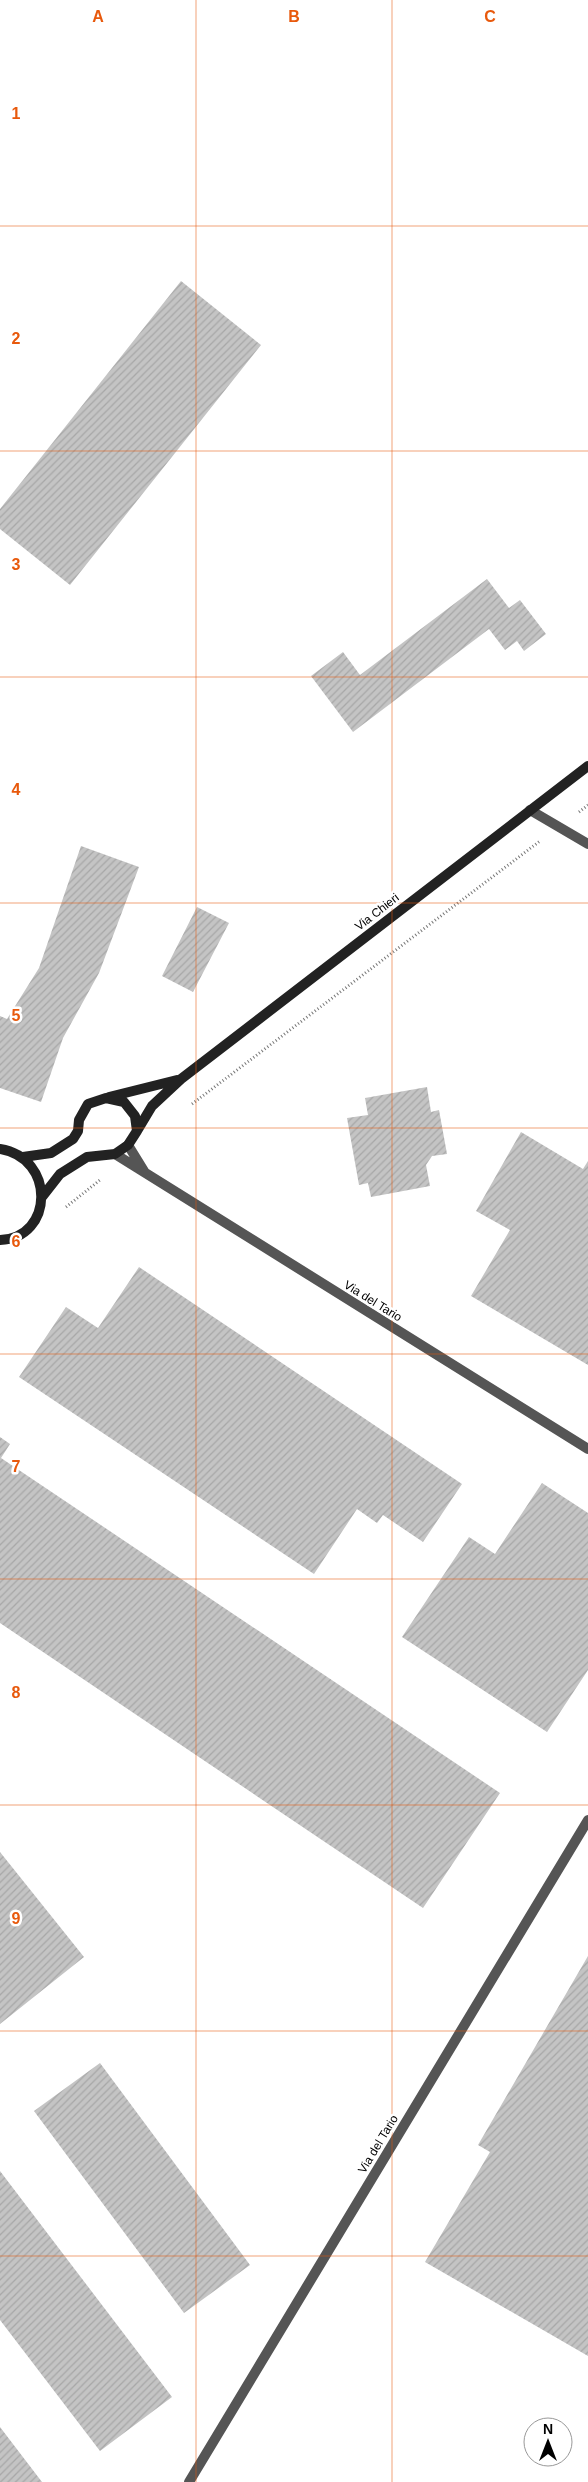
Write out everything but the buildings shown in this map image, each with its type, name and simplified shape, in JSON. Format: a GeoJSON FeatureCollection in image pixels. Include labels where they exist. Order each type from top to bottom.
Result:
{"type":"FeatureCollection","features":[{"type":"Feature","properties":{"kind":"main road","name":"Via Chieri"},"geometry":{"type":"LineString","coordinates":[[0,1240],[20,1234],[32,1224],[40,1211],[42,1197],[60,1174],[87,1157],[120,1157],[152,1106],[181,1079],[588,766]]}},
{"type":"Feature","properties":{"kind":"main road","name":"Via Chieri"},"geometry":{"type":"LineString","coordinates":[[0,1150],[24,1157],[50,1153],[73,1139],[78,1131],[79,1120],[88,1104],[181,1079]]}},
{"type":"Feature","properties":{"kind":"main road"},"geometry":{"type":"LineString","coordinates":[[106,1098],[124,1102],[135,1116],[137,1131]]}},
{"type":"Feature","properties":{"kind":"main road"},"geometry":{"type":"LineString","coordinates":[[24,1157],[34,1168],[41,1182],[42,1197]]}},
{"type":"Feature","properties":{"kind":"street"},"geometry":{"type":"LineString","coordinates":[[530,810],[588,844]]}},
{"type":"Feature","properties":{"kind":"street","name":"Via del Tario"},"geometry":{"type":"LineString","coordinates":[[128,1145],[145,1174]]}},
{"type":"Feature","properties":{"kind":"street","name":"Via del Tario"},"geometry":{"type":"LineString","coordinates":[[120,1157],[588,1449]]}},
{"type":"Feature","properties":{"kind":"street","name":"Via del Tario"},"geometry":{"type":"LineString","coordinates":[[189,2482],[588,1820]]}},
{"type":"Feature","properties":{"kind":"path"},"geometry":{"type":"LineString","coordinates":[[185,1109],[588,804]]}},
{"type":"Feature","properties":{"kind":"path"},"geometry":{"type":"LineString","coordinates":[[59,1212],[120,1157]]}}]}
